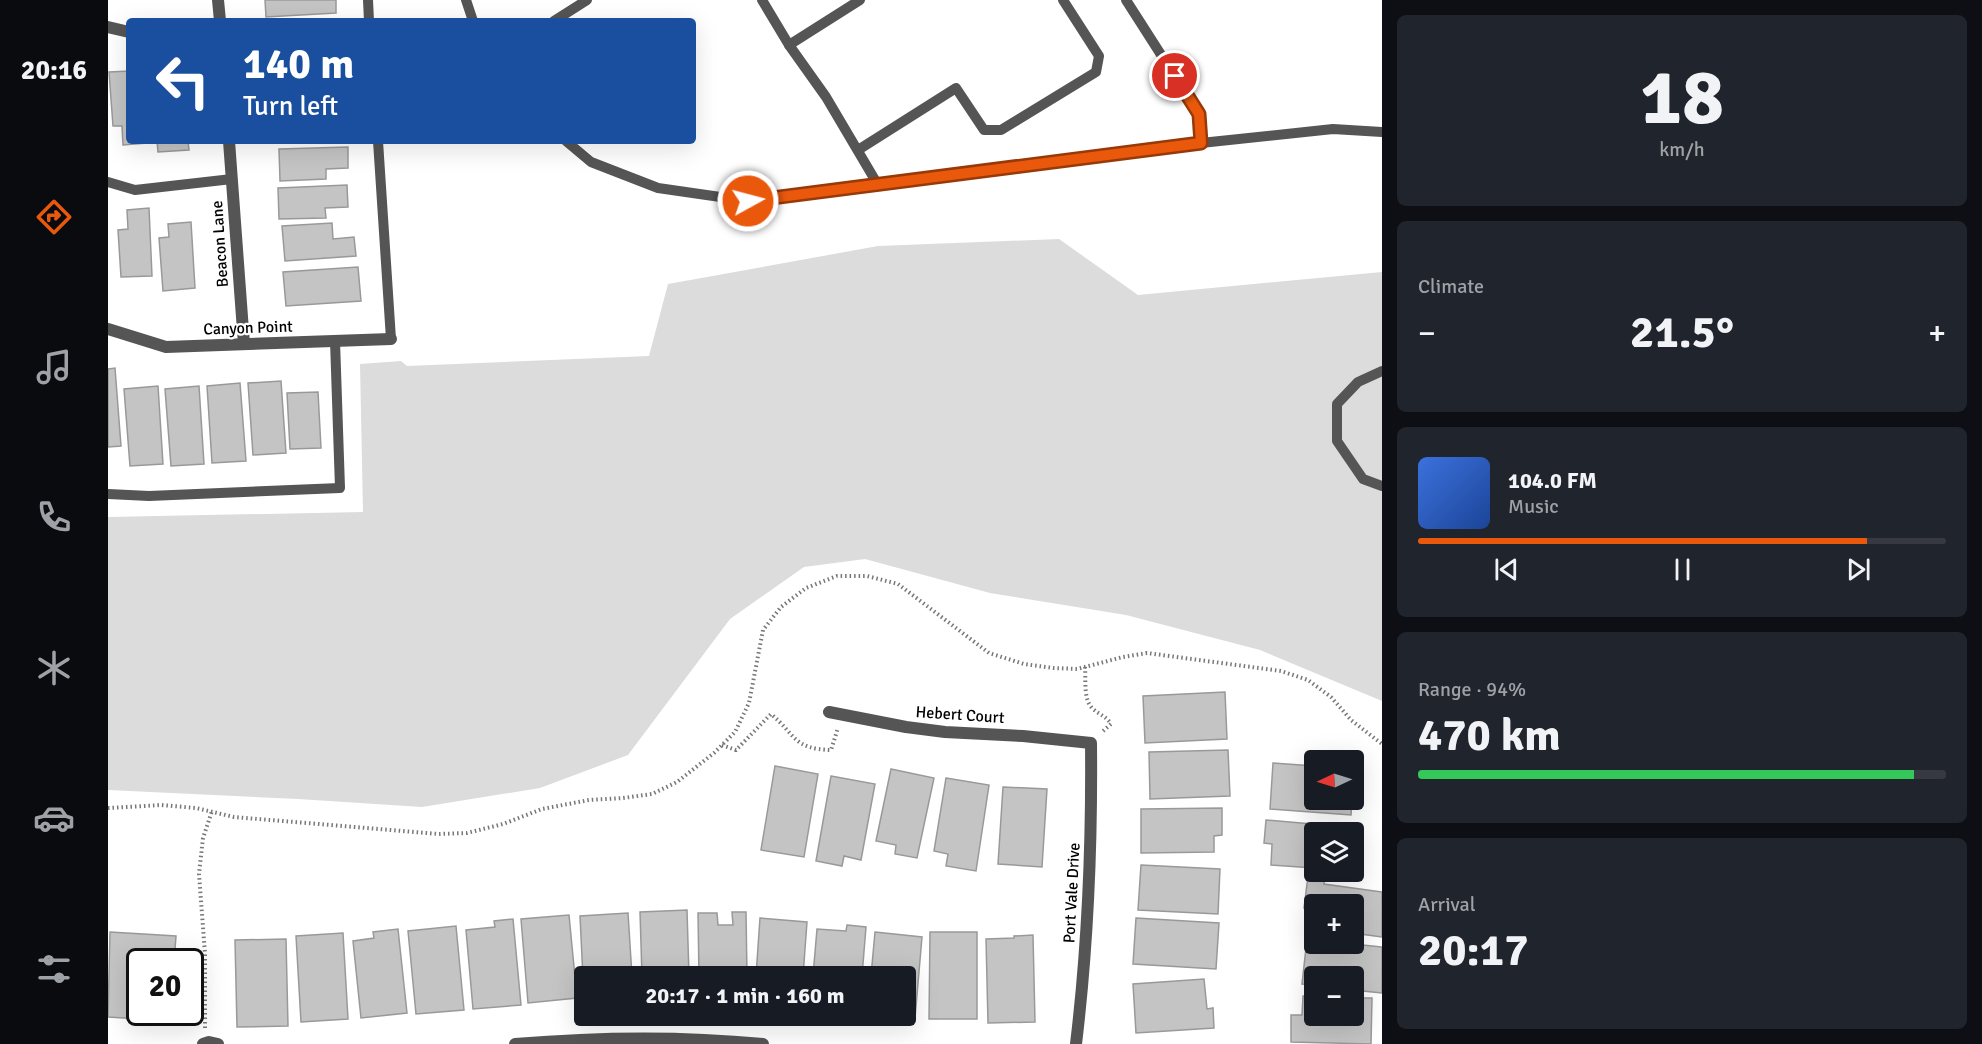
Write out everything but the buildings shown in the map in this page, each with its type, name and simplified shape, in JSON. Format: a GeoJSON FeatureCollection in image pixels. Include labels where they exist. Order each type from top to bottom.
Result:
{"type":"FeatureCollection","features":[{"type":"Feature","properties":{"kind":"street"},"geometry":{"type":"LineString","coordinates":[[218,0],[220,18]]}},
{"type":"Feature","properties":{"kind":"street"},"geometry":{"type":"LineString","coordinates":[[108,27],[126,31]]}},
{"type":"Feature","properties":{"kind":"street","name":"Beacon Lane"},"geometry":{"type":"LineString","coordinates":[[229,144],[244,344]]}},
{"type":"Feature","properties":{"kind":"street","name":"Canyon Point"},"geometry":{"type":"LineString","coordinates":[[108,329],[166,347],[391,339]]}},
{"type":"Feature","properties":{"kind":"street","name":"Hebert Court"},"geometry":{"type":"LineString","coordinates":[[829,712],[945,732],[1023,736],[1091,743]]}},
{"type":"Feature","properties":{"kind":"street","name":"Port Vale Drive"},"geometry":{"type":"LineString","coordinates":[[1076,1044],[1090,884],[1091,743]]}},
{"type":"Feature","properties":{"kind":"street"},"geometry":{"type":"LineString","coordinates":[[515,1044],[643,1038],[763,1044]]}},
{"type":"Feature","properties":{"kind":"lane"},"geometry":{"type":"LineString","coordinates":[[368,0],[369,18]]}},
{"type":"Feature","properties":{"kind":"lane"},"geometry":{"type":"LineString","coordinates":[[466,0],[472,18]]}},
{"type":"Feature","properties":{"kind":"lane"},"geometry":{"type":"LineString","coordinates":[[559,18],[587,0]]}},
{"type":"Feature","properties":{"kind":"lane"},"geometry":{"type":"LineString","coordinates":[[762,0],[789,45],[826,97],[878,185]]}},
{"type":"Feature","properties":{"kind":"lane"},"geometry":{"type":"LineString","coordinates":[[789,45],[860,0]]}},
{"type":"Feature","properties":{"kind":"lane"},"geometry":{"type":"LineString","coordinates":[[858,150],[957,88],[984,130],[1001,130],[1096,72],[1099,56],[1063,0]]}},
{"type":"Feature","properties":{"kind":"lane"},"geometry":{"type":"LineString","coordinates":[[1126,0],[1199,114],[1201,143]]}},
{"type":"Feature","properties":{"kind":"lane"},"geometry":{"type":"LineString","coordinates":[[570,144],[591,162],[658,188],[748,201],[1201,143],[1333,129],[1382,132]]}},
{"type":"Feature","properties":{"kind":"lane"},"geometry":{"type":"LineString","coordinates":[[378,144],[391,339]]}},
{"type":"Feature","properties":{"kind":"lane"},"geometry":{"type":"LineString","coordinates":[[108,182],[135,190],[232,179]]}},
{"type":"Feature","properties":{"kind":"lane"},"geometry":{"type":"LineString","coordinates":[[108,494],[149,496],[340,488],[335,341]]}},
{"type":"Feature","properties":{"kind":"lane"},"geometry":{"type":"LineString","coordinates":[[1382,371],[1358,382],[1337,404],[1336,441],[1363,479],[1382,486]]}},
{"type":"Feature","properties":{"kind":"path"},"geometry":{"type":"LineString","coordinates":[[108,808],[161,805],[196,808],[234,817],[439,834],[467,833],[554,807],[589,800],[652,794],[677,782],[735,732],[749,703],[763,630],[780,607],[806,588],[837,576],[867,576],[898,584],[989,653],[1024,664],[1053,668],[1085,668],[1147,653],[1281,671],[1308,680],[1331,697],[1351,720],[1382,744]]}},
{"type":"Feature","properties":{"kind":"path"},"geometry":{"type":"LineString","coordinates":[[1085,668],[1088,702],[1111,724],[1091,743]]}},
{"type":"Feature","properties":{"kind":"path"},"geometry":{"type":"LineString","coordinates":[[722,745],[736,750],[771,714],[794,739],[803,745],[814,749],[831,750],[842,715]]}},
{"type":"Feature","properties":{"kind":"path"},"geometry":{"type":"LineString","coordinates":[[210,1044],[204,1016],[205,954],[199,874],[203,838],[212,812]]}},
{"type":"Feature","properties":{"kind":"shaded area"},"geometry":{"type":"Polygon","coordinates":[[[1059,239],[1138,295],[1382,272],[1382,701],[1260,650],[1126,615],[990,593],[865,559],[804,567],[730,619],[628,755],[540,788],[422,807],[108,790],[108,517],[363,512],[360,364],[401,361],[407,366],[649,356],[668,284],[878,246],[1059,239]]]}},
{"type":"Feature","properties":{"kind":"route"},"geometry":{"type":"LineString","coordinates":[[748,201],[1201,143],[1199,114],[1175,76]]}}]}
